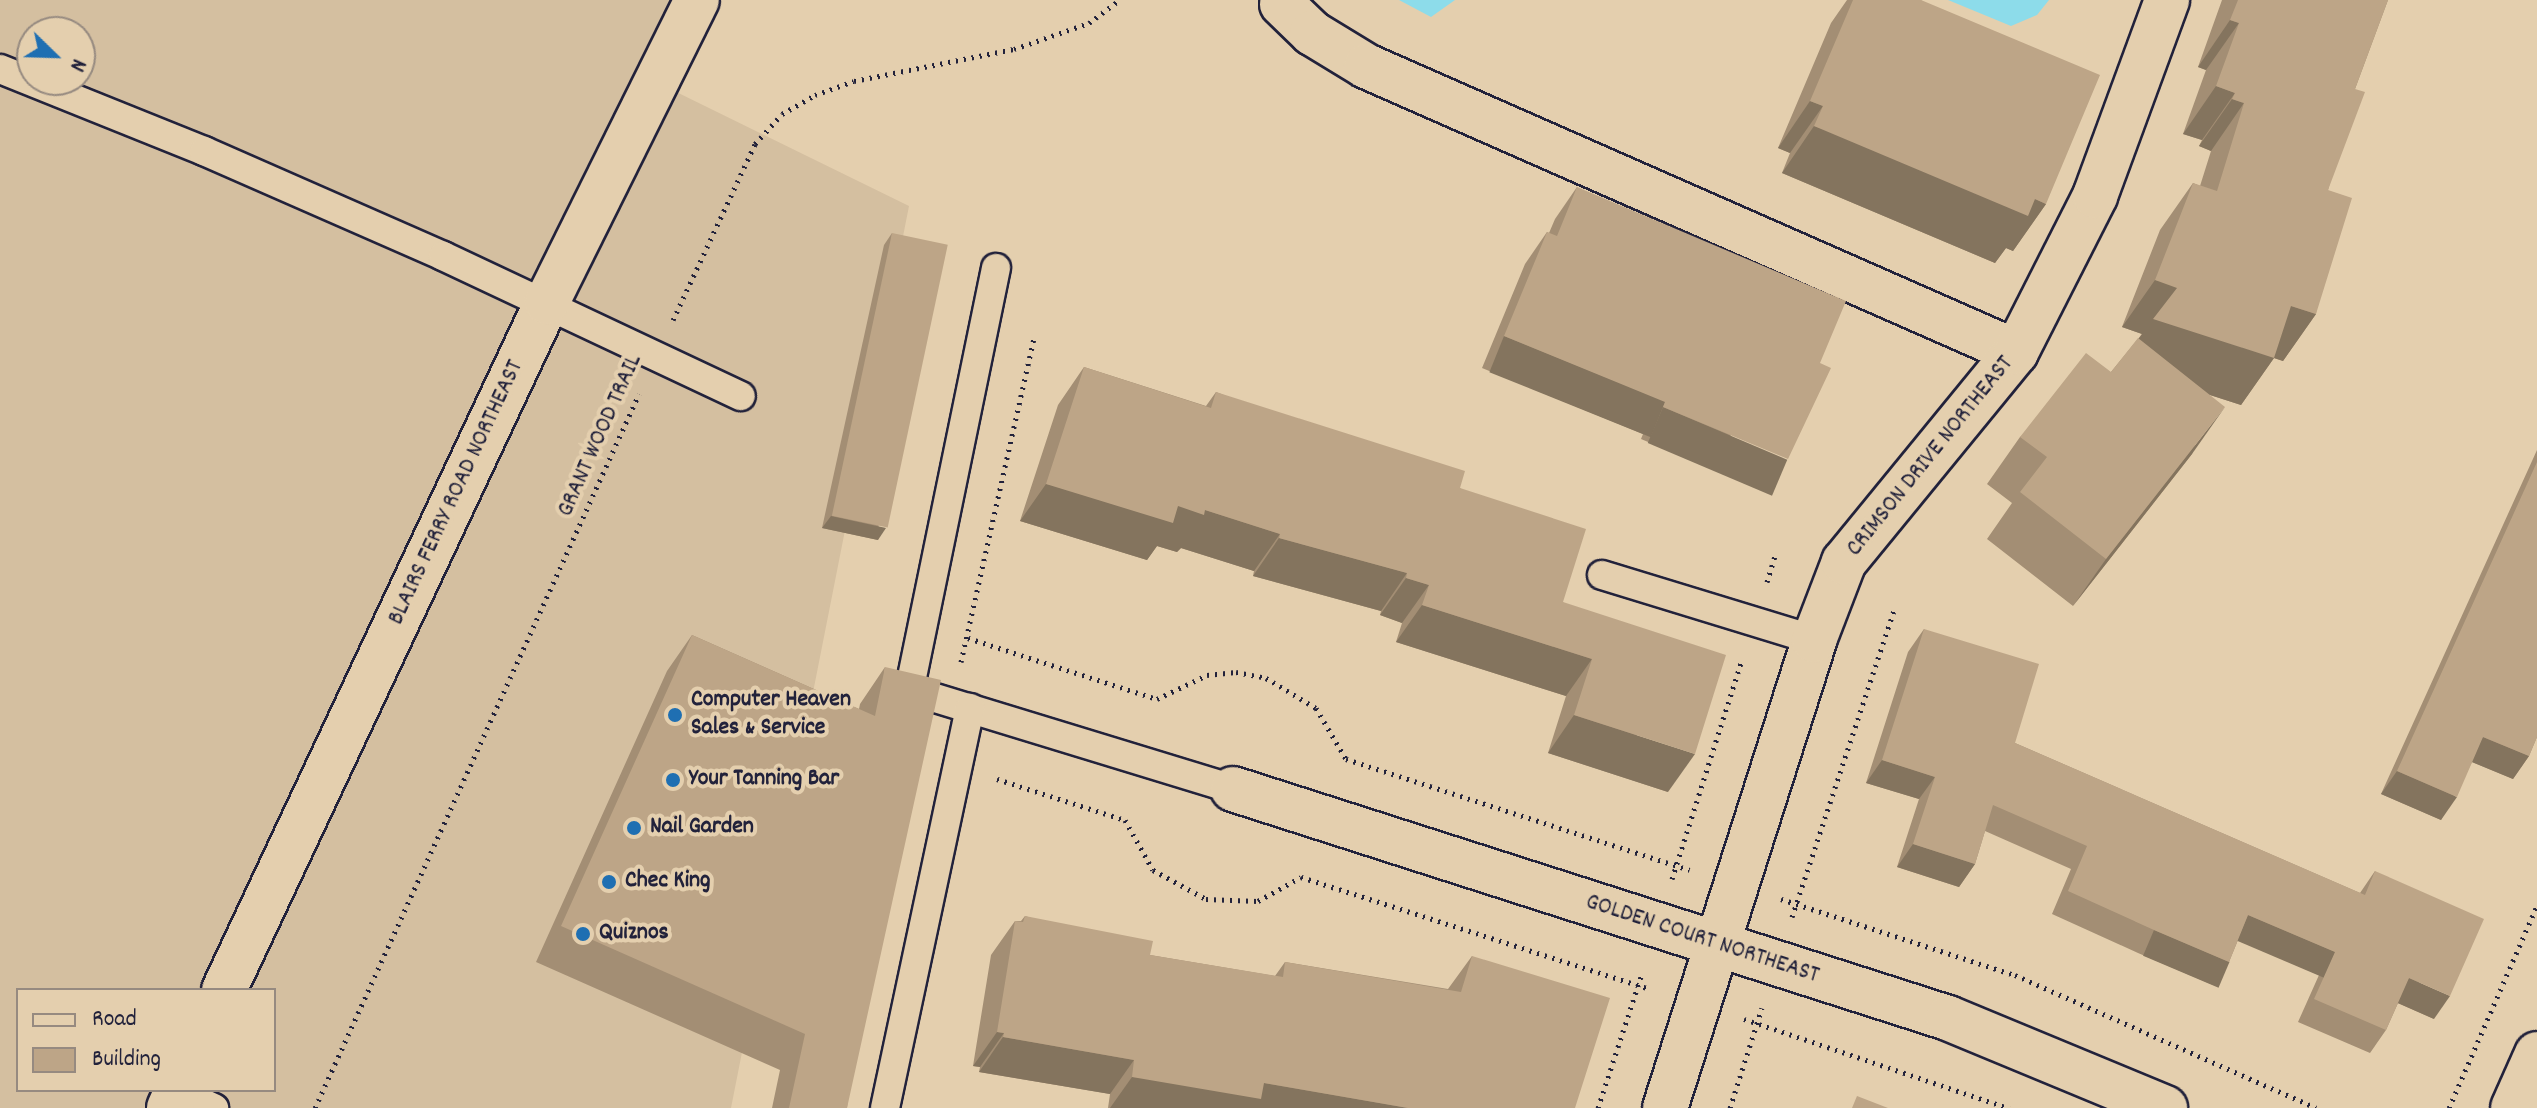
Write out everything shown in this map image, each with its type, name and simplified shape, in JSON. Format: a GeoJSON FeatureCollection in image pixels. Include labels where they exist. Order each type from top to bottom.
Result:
{"type":"FeatureCollection","features":[{"type":"Feature","properties":{"kind":"street","name":"BLAIRS FERRY ROAD NORTHEAST"},"geometry":{"type":"LineString","coordinates":[[225,988],[547,302],[697,0]]}},
{"type":"Feature","properties":{"kind":"street","name":"CRIMSON DRIVE NORTHEAST"},"geometry":{"type":"LineString","coordinates":[[1665,1108],[1814,640],[1844,562],[2016,352],[2095,196],[2167,0]]}},
{"type":"Feature","properties":{"kind":"street"},"geometry":{"type":"LineString","coordinates":[[1282,4],[1312,33],[1366,66],[2016,352]]}},
{"type":"Feature","properties":{"kind":"street","name":"GOLDEN COURT NORTHEAST"},"geometry":{"type":"LineString","coordinates":[[1233,789],[1948,1018],[2165,1108]]}},
{"type":"Feature","properties":{"kind":"street"},"geometry":{"type":"LineString","coordinates":[[2513,1108],[2537,1054]]}},
{"type":"Feature","properties":{"kind":"lane"},"geometry":{"type":"LineString","coordinates":[[0,69],[204,151],[547,302],[658,353],[741,396]]}},
{"type":"Feature","properties":{"kind":"lane"},"geometry":{"type":"LineString","coordinates":[[996,268],[909,690],[1233,789]]}},
{"type":"Feature","properties":{"kind":"lane"},"geometry":{"type":"LineString","coordinates":[[1602,575],[1814,640]]}},
{"type":"Feature","properties":{"kind":"lane"},"geometry":{"type":"LineString","coordinates":[[885,1108],[970,708]]}},
{"type":"Feature","properties":{"kind":"lane"},"geometry":{"type":"LineString","coordinates":[[181,1092],[214,1108]]}},
{"type":"Feature","properties":{"kind":"path","name":"GRANT WOOD TRAIL"},"geometry":{"type":"LineString","coordinates":[[315,1108],[755,144],[782,114],[815,95],[854,81],[1014,49],[1074,28],[1120,0]]}},
{"type":"Feature","properties":{"kind":"path"},"geometry":{"type":"LineString","coordinates":[[962,660],[1034,339]]}},
{"type":"Feature","properties":{"kind":"path"},"geometry":{"type":"LineString","coordinates":[[1669,888],[1775,556]]}},
{"type":"Feature","properties":{"kind":"path"},"geometry":{"type":"LineString","coordinates":[[1788,927],[1895,607]]}},
{"type":"Feature","properties":{"kind":"path"},"geometry":{"type":"LineString","coordinates":[[968,638],[1157,699],[1207,675],[1236,672],[1266,678],[1316,708],[1346,759],[1702,874]]}},
{"type":"Feature","properties":{"kind":"path"},"geometry":{"type":"LineString","coordinates":[[1009,782],[1125,820],[1153,870],[1206,899],[1258,901],[1301,877],[1662,993]]}},
{"type":"Feature","properties":{"kind":"path"},"geometry":{"type":"LineString","coordinates":[[1796,904],[2015,975],[2316,1108]]}},
{"type":"Feature","properties":{"kind":"path"},"geometry":{"type":"LineString","coordinates":[[2449,1108],[2537,906]]}},
{"type":"Feature","properties":{"kind":"path"},"geometry":{"type":"LineString","coordinates":[[1598,1108],[1647,960]]}},
{"type":"Feature","properties":{"kind":"path"},"geometry":{"type":"LineString","coordinates":[[1730,1108],[1765,1000]]}},
{"type":"Feature","properties":{"kind":"path"},"geometry":{"type":"LineString","coordinates":[[1734,1016],[2009,1108]]}},
{"type":"Feature","properties":{"kind":"shaded area"},"geometry":{"type":"Polygon","coordinates":[[[0,0],[697,0],[656,82],[909,206],[731,1108],[0,1108],[0,0]]]}},
{"type":"Feature","properties":{"kind":"water"},"geometry":{"type":"Polygon","coordinates":[[[1399,0],[1455,0],[1431,17],[1399,0]]]}},
{"type":"Feature","properties":{"kind":"water"},"geometry":{"type":"Polygon","coordinates":[[[1948,0],[2049,0],[2037,15],[2011,26],[1948,0]]]}},
{"type":"Feature","properties":{"kind":"building"},"geometry":{"type":"Polygon","coordinates":[[[1853,0],[1921,0],[2100,75],[2046,204],[2035,199],[2028,216],[1814,126],[1823,106],[1810,101],[1853,0]]]}},
{"type":"Feature","properties":{"kind":"building"},"geometry":{"type":"Polygon","coordinates":[[[2238,0],[2388,0],[2355,89],[2365,92],[2328,190],[2352,198],[2316,314],[2291,306],[2274,358],[2153,319],[2177,288],[2155,280],[2193,183],[2217,191],[2244,103],[2232,99],[2235,93],[2216,86],[2239,23],[2230,20],[2238,0]]]}},
{"type":"Feature","properties":{"kind":"building"},"geometry":{"type":"Polygon","coordinates":[[[1577,187],[1846,301],[1820,363],[1831,368],[1788,459],[1663,407],[1665,402],[1504,336],[1547,232],[1557,236],[1577,187]]]}},
{"type":"Feature","properties":{"kind":"building"},"geometry":{"type":"Polygon","coordinates":[[[892,233],[948,245],[888,528],[832,516],[892,233]]]}},
{"type":"Feature","properties":{"kind":"building"},"geometry":{"type":"Polygon","coordinates":[[[2138,338],[2225,407],[2106,559],[2020,492],[2047,457],[2020,437],[2086,353],[2111,372],[2138,338]]]}},
{"type":"Feature","properties":{"kind":"building"},"geometry":{"type":"Polygon","coordinates":[[[1084,367],[1211,408],[1216,392],[1465,471],[1460,488],[1586,529],[1563,602],[1726,655],[1695,754],[1574,715],[1592,659],[1422,605],[1429,585],[1406,578],[1407,573],[1279,538],[1280,534],[1205,510],[1204,515],[1178,506],[1173,523],[1046,484],[1084,367]]]}},
{"type":"Feature","properties":{"kind":"building"},"geometry":{"type":"Polygon","coordinates":[[[2537,462],[2537,737],[2529,756],[2483,737],[2457,797],[2397,771],[2537,462]]]}},
{"type":"Feature","properties":{"kind":"building"},"geometry":{"type":"Polygon","coordinates":[[[1924,629],[2039,664],[2015,743],[2365,895],[2375,871],[2484,919],[2450,996],[2409,978],[2386,1030],[2314,999],[2335,952],[2248,915],[2229,962],[2154,930],[2068,891],[2087,846],[1993,805],[1975,864],[1913,844],[1935,777],[1882,760],[1924,629]]]}},
{"type":"Feature","properties":{"kind":"building"},"geometry":{"type":"Polygon","coordinates":[[[692,635],[875,716],[885,667],[941,680],[847,1108],[789,1108],[805,1034],[561,926],[692,635]]]}},
{"type":"Feature","properties":{"kind":"building"},"geometry":{"type":"Polygon","coordinates":[[[1025,916],[1153,941],[1150,955],[1283,977],[1285,962],[1461,992],[1472,956],[1610,998],[1575,1108],[1408,1108],[1264,1083],[1261,1099],[1132,1077],[1134,1060],[1003,1037],[1004,1033],[997,1032],[1015,921],[1023,922],[1025,916]]]}},
{"type":"Feature","properties":{"kind":"building"},"geometry":{"type":"Polygon","coordinates":[[[1857,1096],[1888,1108],[1852,1108],[1857,1096]]]}},
{"type":"Feature","properties":{"kind":"place","name":"Computer Heaven Sales & Service"},"geometry":{"type":"Point","coordinates":[675,715]}},
{"type":"Feature","properties":{"kind":"place","name":"Your Tanning Bar"},"geometry":{"type":"Point","coordinates":[673,780]}},
{"type":"Feature","properties":{"kind":"place","name":"Nail Garden"},"geometry":{"type":"Point","coordinates":[634,828]}},
{"type":"Feature","properties":{"kind":"place","name":"Chec King"},"geometry":{"type":"Point","coordinates":[609,882]}},
{"type":"Feature","properties":{"kind":"place","name":"Quiznos"},"geometry":{"type":"Point","coordinates":[583,934]}}]}
